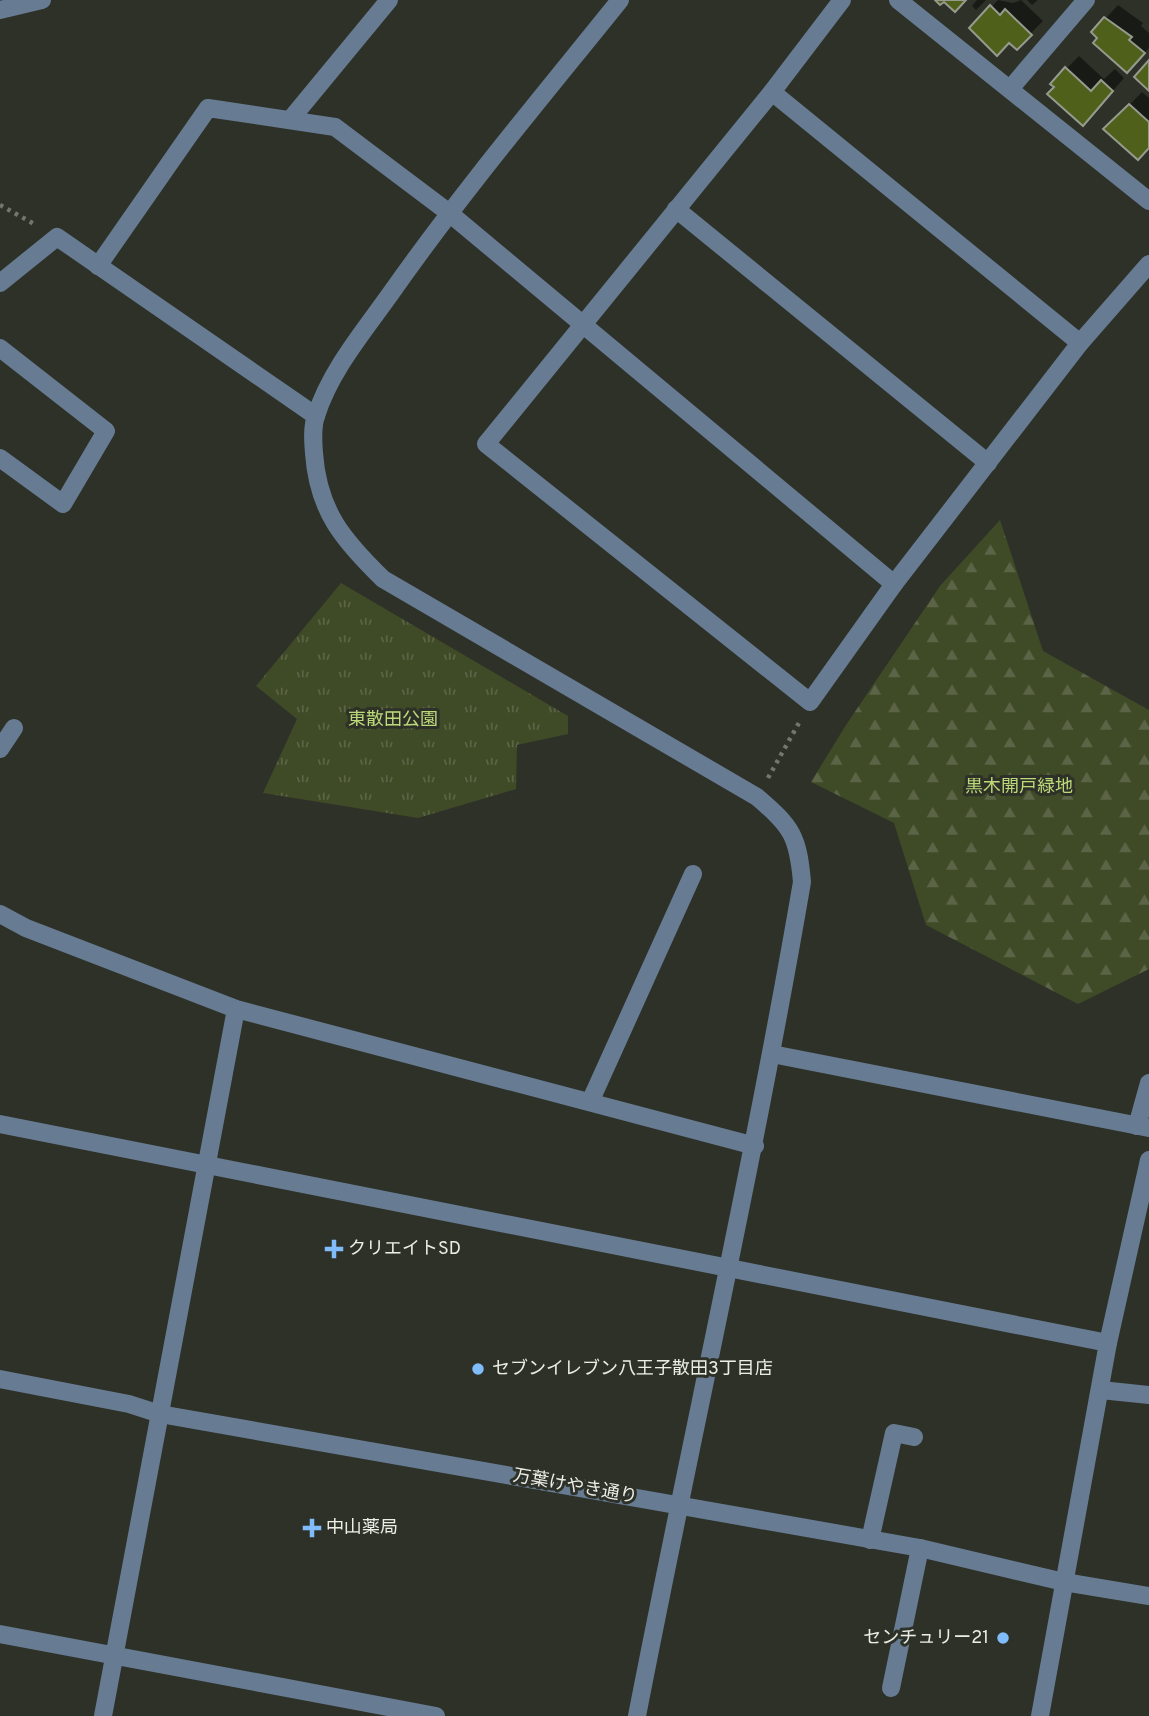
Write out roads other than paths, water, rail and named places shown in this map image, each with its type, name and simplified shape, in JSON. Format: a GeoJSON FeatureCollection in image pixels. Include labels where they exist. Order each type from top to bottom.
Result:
{"type":"FeatureCollection","features":[{"type":"Feature","properties":{"kind":"street"},"geometry":{"type":"LineString","coordinates":[[0,10],[42,0]]}},
{"type":"Feature","properties":{"kind":"street"},"geometry":{"type":"LineString","coordinates":[[290,120],[389,0]]}},
{"type":"Feature","properties":{"kind":"street"},"geometry":{"type":"LineString","coordinates":[[620,0],[448,212],[346,357],[316,416],[315,475],[328,513],[348,546],[383,579],[758,797],[786,822],[799,850],[802,882],[755,1146],[678,1505],[637,1716]]}},
{"type":"Feature","properties":{"kind":"street"},"geometry":{"type":"LineString","coordinates":[[842,0],[772,92],[486,444],[810,702],[894,584],[1080,343],[1149,264]]}},
{"type":"Feature","properties":{"kind":"street"},"geometry":{"type":"LineString","coordinates":[[898,0],[1149,201]]}},
{"type":"Feature","properties":{"kind":"street"},"geometry":{"type":"LineString","coordinates":[[1010,89],[1086,0]]}},
{"type":"Feature","properties":{"kind":"street"},"geometry":{"type":"LineString","coordinates":[[772,92],[1080,343]]}},
{"type":"Feature","properties":{"kind":"street"},"geometry":{"type":"LineString","coordinates":[[98,266],[208,108],[335,127],[448,212],[894,584]]}},
{"type":"Feature","properties":{"kind":"street"},"geometry":{"type":"LineString","coordinates":[[676,209],[988,463]]}},
{"type":"Feature","properties":{"kind":"street"},"geometry":{"type":"LineString","coordinates":[[0,283],[57,237],[316,416]]}},
{"type":"Feature","properties":{"kind":"street"},"geometry":{"type":"LineString","coordinates":[[0,348],[106,431],[63,504],[0,458]]}},
{"type":"Feature","properties":{"kind":"street"},"geometry":{"type":"LineString","coordinates":[[0,749],[14,728]]}},
{"type":"Feature","properties":{"kind":"street"},"geometry":{"type":"LineString","coordinates":[[590,1102],[693,874]]}},
{"type":"Feature","properties":{"kind":"street"},"geometry":{"type":"LineString","coordinates":[[0,914],[26,928],[236,1009],[755,1146]]}},
{"type":"Feature","properties":{"kind":"street"},"geometry":{"type":"LineString","coordinates":[[103,1716],[236,1009]]}},
{"type":"Feature","properties":{"kind":"street"},"geometry":{"type":"LineString","coordinates":[[772,1054],[1143,1127],[1149,1083]]}},
{"type":"Feature","properties":{"kind":"street"},"geometry":{"type":"LineString","coordinates":[[0,1124],[1108,1343]]}},
{"type":"Feature","properties":{"kind":"street"},"geometry":{"type":"LineString","coordinates":[[1040,1716],[1108,1343],[1149,1160]]}},
{"type":"Feature","properties":{"kind":"street","name":"万葉けやき通り"},"geometry":{"type":"LineString","coordinates":[[0,1379],[129,1404],[160,1414],[920,1548],[1064,1582],[1149,1596]]}},
{"type":"Feature","properties":{"kind":"street"},"geometry":{"type":"LineString","coordinates":[[1101,1390],[1149,1395]]}},
{"type":"Feature","properties":{"kind":"street"},"geometry":{"type":"LineString","coordinates":[[870,1540],[894,1433],[914,1437]]}},
{"type":"Feature","properties":{"kind":"street"},"geometry":{"type":"LineString","coordinates":[[891,1688],[920,1548]]}},
{"type":"Feature","properties":{"kind":"street"},"geometry":{"type":"LineString","coordinates":[[0,1634],[436,1716]]}},
{"type":"Feature","properties":{"kind":"place","name":"クリエイトSD"},"geometry":{"type":"Point","coordinates":[334,1249]}},
{"type":"Feature","properties":{"kind":"place","name":"セブンイレブン八王子散田3丁目店"},"geometry":{"type":"Point","coordinates":[478,1369]}},
{"type":"Feature","properties":{"kind":"place","name":"中山薬局"},"geometry":{"type":"Point","coordinates":[312,1528]}},
{"type":"Feature","properties":{"kind":"place","name":"センチュリー21"},"geometry":{"type":"Point","coordinates":[1003,1638]}},
{"type":"Feature","properties":{"kind":"park label","name":"東散田公園"},"geometry":{"type":"Point","coordinates":[393,720]}},
{"type":"Feature","properties":{"kind":"park label","name":"黒木開戸緑地"},"geometry":{"type":"Point","coordinates":[1019,787]}}]}
